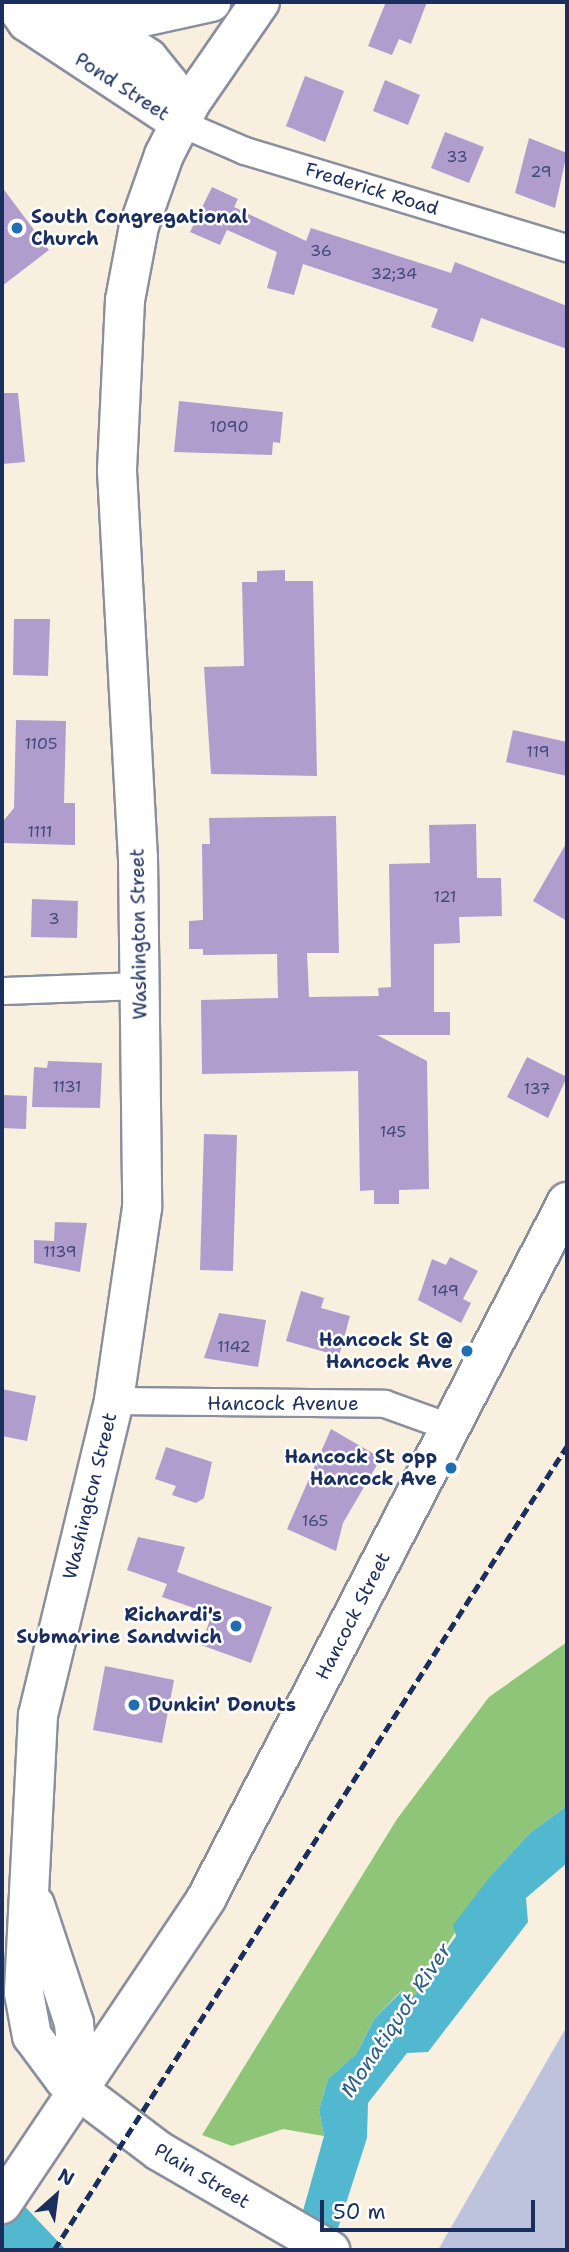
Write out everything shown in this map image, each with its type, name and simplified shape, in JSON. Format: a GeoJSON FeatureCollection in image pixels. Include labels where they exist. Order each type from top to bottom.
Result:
{"type":"FeatureCollection","features":[{"type":"Feature","properties":{"kind":"main road","name":"Pond Street"},"geometry":{"type":"LineString","coordinates":[[13,2],[27,22],[180,123]]}},
{"type":"Feature","properties":{"kind":"main road"},"geometry":{"type":"LineString","coordinates":[[54,6],[143,18],[211,2]]}},
{"type":"Feature","properties":{"kind":"main road","name":"Washington Street"},"geometry":{"type":"LineString","coordinates":[[80,2093],[71,2007],[30,1889],[38,1715],[114,1401],[142,1208],[140,986],[118,383],[132,255],[154,178],[180,123],[260,2]]}},
{"type":"Feature","properties":{"kind":"main road","name":"Pond Street"},"geometry":{"type":"LineString","coordinates":[[54,6],[148,58],[169,85],[180,123]]}},
{"type":"Feature","properties":{"kind":"main road","name":"Hancock Street"},"geometry":{"type":"LineString","coordinates":[[80,2093],[206,1899],[567,1202]]}},
{"type":"Feature","properties":{"kind":"main road"},"geometry":{"type":"LineString","coordinates":[[2,2204],[80,2093]]}},
{"type":"Feature","properties":{"kind":"main road","name":"Plain Street"},"geometry":{"type":"LineString","coordinates":[[80,2093],[159,2151],[330,2250]]}},
{"type":"Feature","properties":{"kind":"street","name":"Frederick Road"},"geometry":{"type":"LineString","coordinates":[[180,123],[245,151],[567,248]]}},
{"type":"Feature","properties":{"kind":"street"},"geometry":{"type":"LineString","coordinates":[[2,991],[140,986]]}},
{"type":"Feature","properties":{"kind":"street","name":"Hancock Avenue"},"geometry":{"type":"LineString","coordinates":[[114,1401],[385,1404],[449,1427]]}},
{"type":"Feature","properties":{"kind":"shaded area"},"geometry":{"type":"Polygon","coordinates":[[[567,2026],[567,2250],[438,2250],[567,2026]]]}},
{"type":"Feature","properties":{"kind":"green space"},"geometry":{"type":"Polygon","coordinates":[[[567,1642],[567,1806],[531,1832],[493,1873],[410,2003],[402,1990],[374,2019],[357,2053],[328,2079],[319,2110],[324,2136],[283,2129],[232,2146],[202,2135],[397,1819],[489,1697],[567,1642]]]}},
{"type":"Feature","properties":{"kind":"water","name":"Monatiquot River"},"geometry":{"type":"Polygon","coordinates":[[[567,1806],[567,1863],[526,1898],[528,1922],[428,2052],[407,2053],[368,2103],[367,2138],[331,2250],[292,2250],[324,2136],[319,2110],[328,2079],[357,2053],[374,2019],[403,1990],[410,2002],[456,1936],[453,1925],[493,1873],[531,1832],[567,1806]]]}},
{"type":"Feature","properties":{"kind":"water"},"geometry":{"type":"Polygon","coordinates":[[[2,2182],[64,2248],[71,2250],[2,2250],[2,2182]]]}},
{"type":"Feature","properties":{"kind":"building"},"geometry":{"type":"Polygon","coordinates":[[[386,2],[427,2],[411,44],[399,39],[392,55],[368,46],[386,2]]]}},
{"type":"Feature","properties":{"kind":"building"},"geometry":{"type":"Polygon","coordinates":[[[305,76],[344,91],[325,142],[286,126],[305,76]]]}},
{"type":"Feature","properties":{"kind":"building"},"geometry":{"type":"Polygon","coordinates":[[[385,80],[420,95],[408,125],[373,111],[385,80]]]}},
{"type":"Feature","properties":{"kind":"building"},"geometry":{"type":"Polygon","coordinates":[[[445,132],[484,147],[469,183],[431,168],[445,132]]]}},
{"type":"Feature","properties":{"kind":"building"},"geometry":{"type":"Polygon","coordinates":[[[529,138],[567,153],[555,208],[515,193],[529,138]]]}},
{"type":"Feature","properties":{"kind":"building","name":"South Congregational Church"},"geometry":{"type":"Polygon","coordinates":[[[2,187],[49,250],[2,286],[2,187]]]}},
{"type":"Feature","properties":{"kind":"building"},"geometry":{"type":"Polygon","coordinates":[[[212,187],[238,199],[234,207],[306,241],[311,228],[451,273],[455,262],[567,306],[567,349],[481,318],[473,342],[431,327],[438,309],[303,264],[294,295],[267,288],[277,252],[227,230],[220,245],[190,232],[212,187]]]}},
{"type":"Feature","properties":{"kind":"building"},"geometry":{"type":"Polygon","coordinates":[[[2,393],[18,393],[25,462],[2,464],[2,393]]]}},
{"type":"Feature","properties":{"kind":"building"},"geometry":{"type":"Polygon","coordinates":[[[179,401],[283,412],[280,443],[273,442],[272,455],[174,452],[179,401]]]}},
{"type":"Feature","properties":{"kind":"building"},"geometry":{"type":"Polygon","coordinates":[[[285,570],[285,581],[313,581],[317,776],[211,774],[204,667],[244,666],[242,582],[257,582],[257,571],[285,570]]]}},
{"type":"Feature","properties":{"kind":"building"},"geometry":{"type":"Polygon","coordinates":[[[14,619],[50,619],[48,676],[13,675],[14,619]]]}},
{"type":"Feature","properties":{"kind":"building"},"geometry":{"type":"Polygon","coordinates":[[[16,720],[66,721],[64,803],[75,803],[75,845],[4,843],[4,820],[14,808],[16,720]]]}},
{"type":"Feature","properties":{"kind":"building"},"geometry":{"type":"Polygon","coordinates":[[[513,730],[567,742],[567,776],[506,762],[513,730]]]}},
{"type":"Feature","properties":{"kind":"building"},"geometry":{"type":"Polygon","coordinates":[[[336,816],[339,953],[307,953],[309,997],[379,996],[378,988],[391,987],[389,864],[430,863],[429,825],[476,824],[477,878],[501,878],[502,916],[459,917],[460,943],[434,944],[434,1012],[450,1012],[450,1035],[377,1035],[427,1061],[429,1189],[399,1190],[399,1204],[374,1204],[374,1190],[360,1191],[358,1071],[202,1074],[201,1000],[278,998],[277,954],[203,955],[203,949],[189,949],[189,921],[203,920],[202,844],[210,844],[209,818],[336,816]]]}},
{"type":"Feature","properties":{"kind":"building"},"geometry":{"type":"Polygon","coordinates":[[[567,842],[567,921],[533,901],[567,842]]]}},
{"type":"Feature","properties":{"kind":"building"},"geometry":{"type":"Polygon","coordinates":[[[32,899],[78,901],[77,938],[31,937],[32,899]]]}},
{"type":"Feature","properties":{"kind":"building"},"geometry":{"type":"Polygon","coordinates":[[[527,1057],[567,1077],[548,1118],[507,1097],[527,1057]]]}},
{"type":"Feature","properties":{"kind":"building"},"geometry":{"type":"Polygon","coordinates":[[[48,1061],[102,1063],[100,1108],[32,1107],[34,1067],[47,1068],[48,1061]]]}},
{"type":"Feature","properties":{"kind":"building"},"geometry":{"type":"Polygon","coordinates":[[[2,1095],[27,1096],[26,1129],[2,1128],[2,1095]]]}},
{"type":"Feature","properties":{"kind":"building"},"geometry":{"type":"Polygon","coordinates":[[[204,1134],[237,1135],[233,1271],[200,1270],[204,1134]]]}},
{"type":"Feature","properties":{"kind":"building"},"geometry":{"type":"Polygon","coordinates":[[[55,1222],[87,1223],[80,1272],[34,1263],[34,1240],[54,1241],[55,1222]]]}},
{"type":"Feature","properties":{"kind":"building"},"geometry":{"type":"Polygon","coordinates":[[[450,1257],[478,1271],[463,1299],[471,1303],[461,1323],[418,1300],[432,1259],[446,1265],[450,1257]]]}},
{"type":"Feature","properties":{"kind":"building"},"geometry":{"type":"Polygon","coordinates":[[[301,1291],[324,1298],[321,1308],[350,1316],[339,1356],[286,1341],[301,1291]]]}},
{"type":"Feature","properties":{"kind":"building"},"geometry":{"type":"Polygon","coordinates":[[[219,1313],[266,1320],[258,1367],[204,1358],[219,1313]]]}},
{"type":"Feature","properties":{"kind":"building"},"geometry":{"type":"Polygon","coordinates":[[[2,1389],[36,1396],[27,1441],[2,1436],[2,1389]]]}},
{"type":"Feature","properties":{"kind":"building"},"geometry":{"type":"Polygon","coordinates":[[[331,1429],[381,1458],[343,1523],[336,1551],[287,1529],[331,1429]]]}},
{"type":"Feature","properties":{"kind":"building"},"geometry":{"type":"Polygon","coordinates":[[[166,1447],[212,1462],[204,1498],[196,1503],[172,1495],[176,1486],[155,1479],[166,1447]]]}},
{"type":"Feature","properties":{"kind":"building"},"geometry":{"type":"Polygon","coordinates":[[[138,1537],[185,1547],[177,1572],[272,1607],[251,1663],[201,1645],[212,1614],[162,1597],[167,1584],[127,1570],[138,1537]]]}},
{"type":"Feature","properties":{"kind":"building","name":"Dunkin' Donuts"},"geometry":{"type":"Polygon","coordinates":[[[105,1666],[174,1680],[162,1743],[93,1730],[105,1666]]]}},
{"type":"Feature","properties":{"kind":"railway"},"geometry":{"type":"LineString","coordinates":[[54,2250],[567,1446]]}},
{"type":"Feature","properties":{"kind":"place","name":"South Congregational Church"},"geometry":{"type":"Point","coordinates":[17,228]}},
{"type":"Feature","properties":{"kind":"place","name":"Hancock St @ Hancock Ave"},"geometry":{"type":"Point","coordinates":[467,1351]}},
{"type":"Feature","properties":{"kind":"place","name":"Hancock St opp Hancock Ave"},"geometry":{"type":"Point","coordinates":[451,1468]}},
{"type":"Feature","properties":{"kind":"place","name":"Richardi's Submarine Sandwich"},"geometry":{"type":"Point","coordinates":[236,1626]}},
{"type":"Feature","properties":{"kind":"place","name":"Dunkin' Donuts"},"geometry":{"type":"Point","coordinates":[134,1705]}}]}
